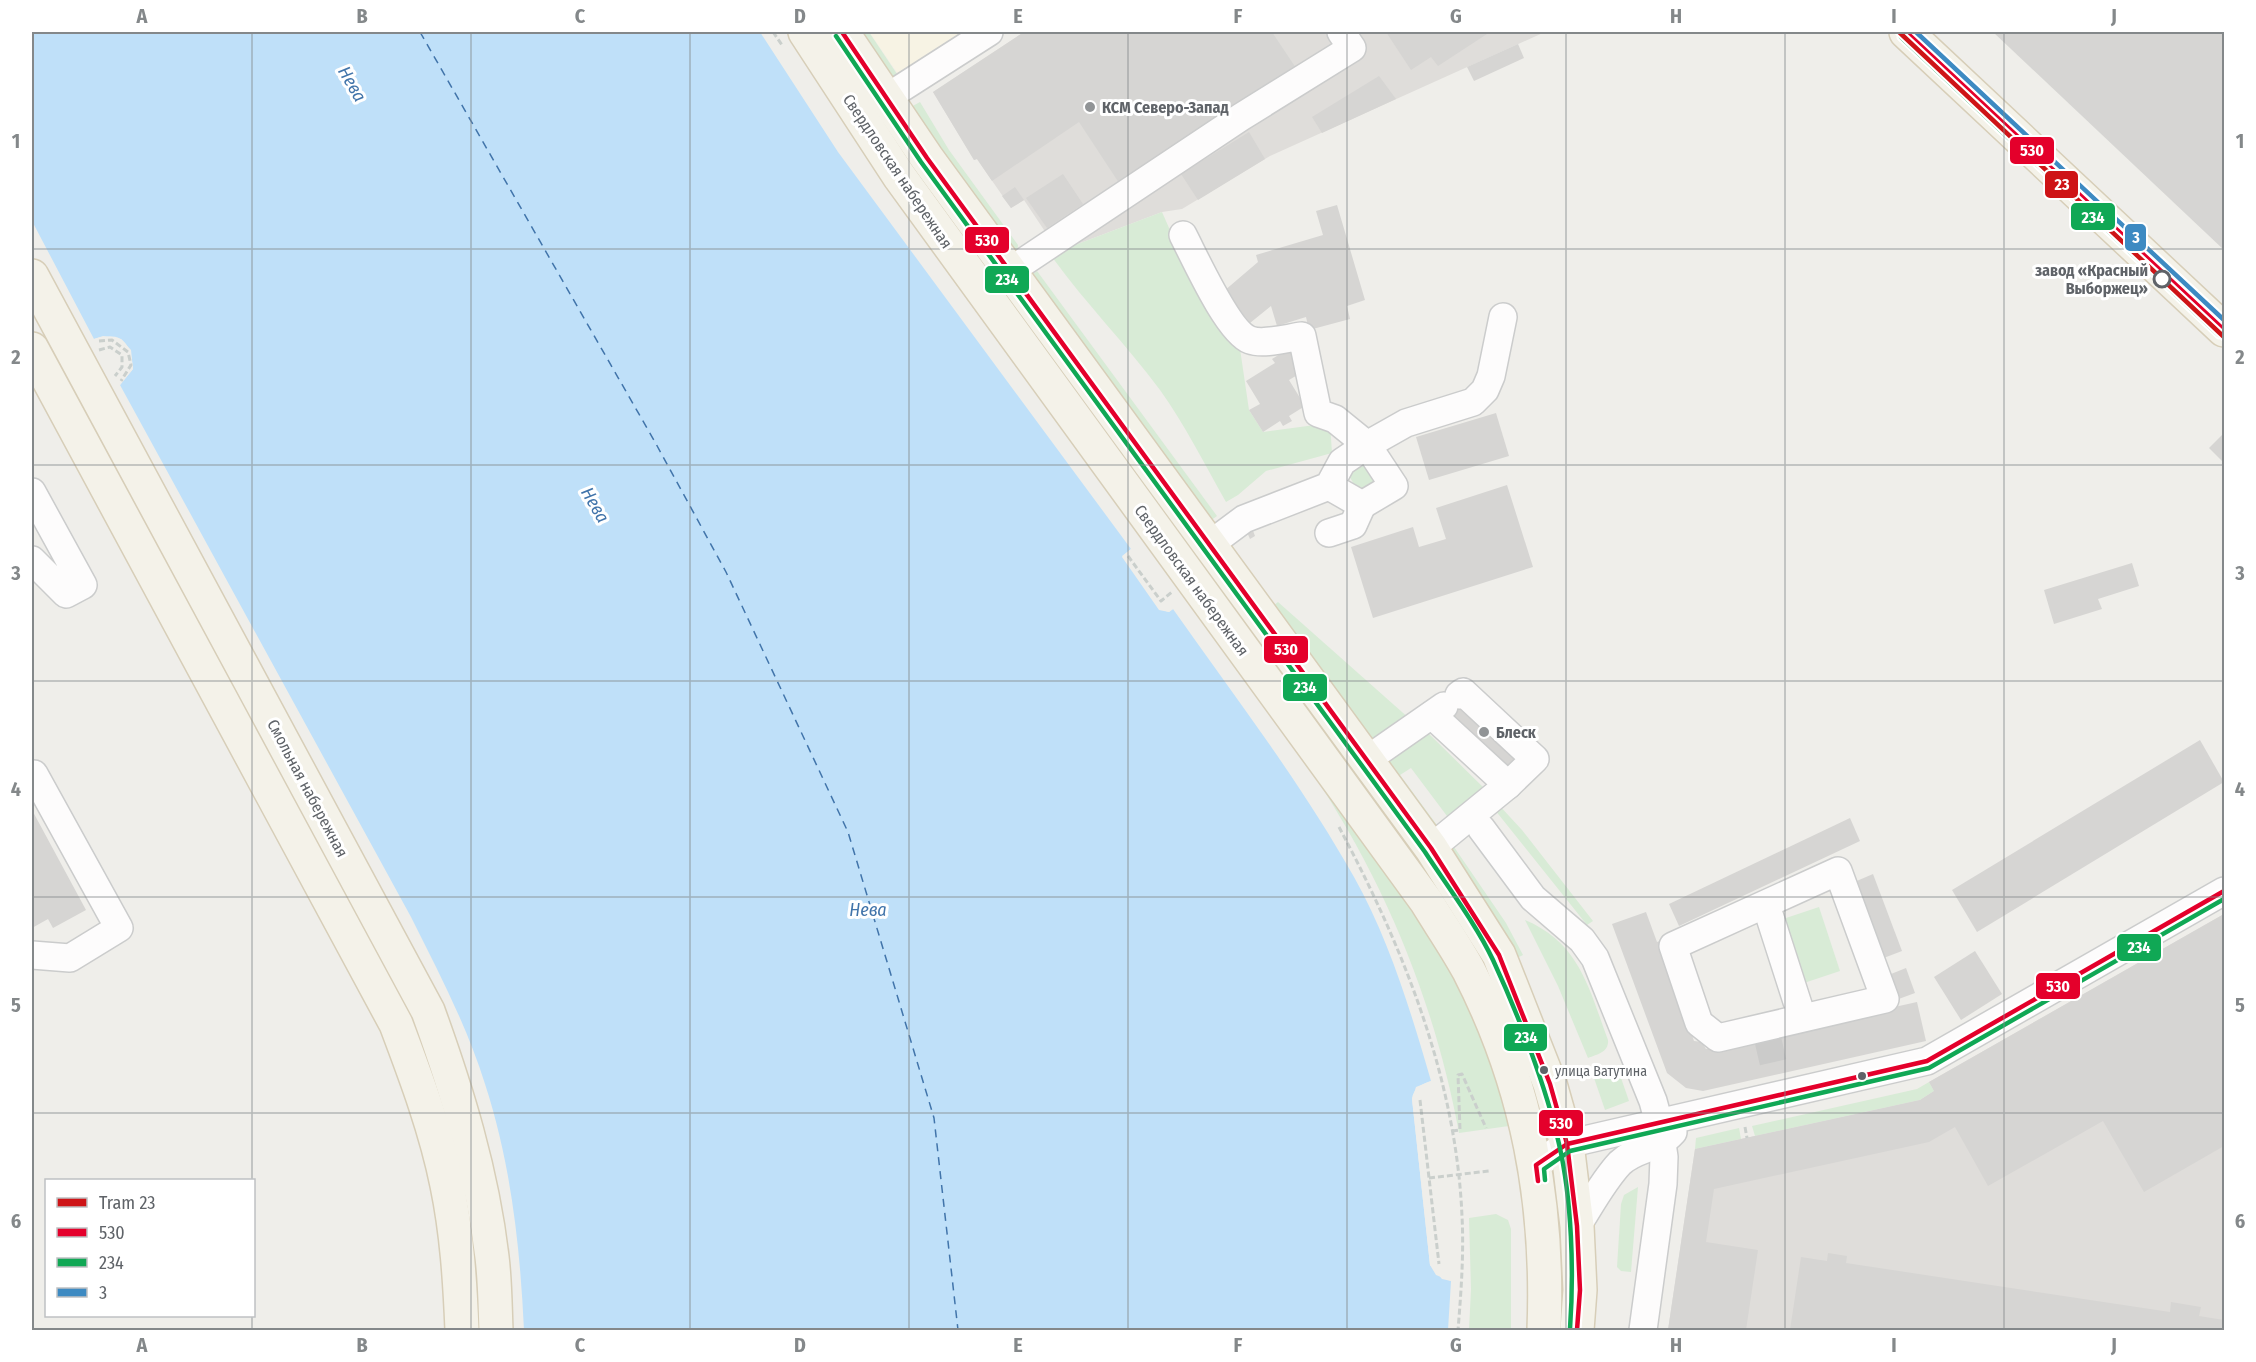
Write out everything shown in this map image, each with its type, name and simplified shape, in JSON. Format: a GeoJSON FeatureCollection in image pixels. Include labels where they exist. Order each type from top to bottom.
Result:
{"type":"FeatureCollection","features":[{"type":"Feature","properties":{"kind":"main road","name":"Свердловская набережная"},"geometry":{"type":"LineString","coordinates":[[842,32],[927,158],[1365,761],[1431,848],[1499,956],[1550,1084],[1567,1144],[1577,1227],[1580,1290],[1577,1330]]}},
{"type":"Feature","properties":{"kind":"main road"},"geometry":{"type":"LineString","coordinates":[[1906,32],[2224,330]]}},
{"type":"Feature","properties":{"kind":"main road","name":"Свердловская набережная"},"geometry":{"type":"LineString","coordinates":[[795,41],[899,176],[1426,901],[1468,971],[1497,1034],[1522,1106],[1536,1165],[1544,1221],[1544,1330]]}},
{"type":"Feature","properties":{"kind":"main road","name":"Смольная набережная"},"geometry":{"type":"LineString","coordinates":[[32,276],[428,1011],[456,1090],[479,1176],[492,1258],[496,1330]]}},
{"type":"Feature","properties":{"kind":"main road","name":"Смольная набережная"},"geometry":{"type":"LineString","coordinates":[[32,349],[396,1024],[426,1105],[447,1185],[459,1263],[462,1330]]}},
{"type":"Feature","properties":{"kind":"street"},"geometry":{"type":"LineString","coordinates":[[886,98],[988,32]]}},
{"type":"Feature","properties":{"kind":"street"},"geometry":{"type":"LineString","coordinates":[[1010,271],[1241,117],[1352,48],[1341,32]]}},
{"type":"Feature","properties":{"kind":"street"},"geometry":{"type":"LineString","coordinates":[[1183,235],[1206,280],[1239,335],[1253,341],[1302,336],[1318,413],[1335,419],[1367,445],[1394,486],[1362,505],[1353,525],[1329,533]]}},
{"type":"Feature","properties":{"kind":"street"},"geometry":{"type":"LineString","coordinates":[[1209,545],[1244,519],[1329,486],[1342,462],[1406,423],[1473,402],[1485,390],[1491,376],[1503,317]]}},
{"type":"Feature","properties":{"kind":"street"},"geometry":{"type":"LineString","coordinates":[[1329,486],[1362,505]]}},
{"type":"Feature","properties":{"kind":"street"},"geometry":{"type":"LineString","coordinates":[[32,492],[83,585],[66,594],[32,560]]}},
{"type":"Feature","properties":{"kind":"street"},"geometry":{"type":"LineString","coordinates":[[1365,761],[1463,692],[1535,759],[1508,785],[1431,848]]}},
{"type":"Feature","properties":{"kind":"street"},"geometry":{"type":"LineString","coordinates":[[1445,706],[1508,785]]}},
{"type":"Feature","properties":{"kind":"street"},"geometry":{"type":"LineString","coordinates":[[32,955],[70,958],[119,928],[34,774]]}},
{"type":"Feature","properties":{"kind":"street"},"geometry":{"type":"LineString","coordinates":[[1481,828],[1533,898],[1582,940],[1595,958],[1653,1101],[1661,1134],[1663,1184],[1643,1330]]}},
{"type":"Feature","properties":{"kind":"street"},"geometry":{"type":"LineString","coordinates":[[1838,871],[1885,999],[1802,1017],[1766,1031],[1718,1038],[1699,1023],[1673,946],[1838,871]]}},
{"type":"Feature","properties":{"kind":"street"},"geometry":{"type":"LineString","coordinates":[[1577,1227],[1621,1162],[1686,1118],[1778,1085],[1927,1061],[2224,891]]}},
{"type":"Feature","properties":{"kind":"street"},"geometry":{"type":"LineString","coordinates":[[1766,905],[1802,1017]]}},
{"type":"Feature","properties":{"kind":"street"},"geometry":{"type":"LineString","coordinates":[[1536,1165],[1567,1144],[1661,1134]]}},
{"type":"Feature","properties":{"kind":"path"},"geometry":{"type":"LineString","coordinates":[[773,32],[795,41]]}},
{"type":"Feature","properties":{"kind":"path"},"geometry":{"type":"LineString","coordinates":[[99,341],[112,340],[128,352],[131,365],[121,381]]}},
{"type":"Feature","properties":{"kind":"path"},"geometry":{"type":"LineString","coordinates":[[100,349],[110,347],[122,355]]}},
{"type":"Feature","properties":{"kind":"path"},"geometry":{"type":"LineString","coordinates":[[122,355],[128,352]]}},
{"type":"Feature","properties":{"kind":"path"},"geometry":{"type":"LineString","coordinates":[[115,376],[122,367],[122,355]]}},
{"type":"Feature","properties":{"kind":"path"},"geometry":{"type":"LineString","coordinates":[[1128,556],[1161,601],[1173,592]]}},
{"type":"Feature","properties":{"kind":"path"},"geometry":{"type":"LineString","coordinates":[[1166,582],[1178,599]]}},
{"type":"Feature","properties":{"kind":"path"},"geometry":{"type":"LineString","coordinates":[[1335,819],[1394,938],[1426,1024],[1452,1131],[1462,1234],[1458,1330]]}},
{"type":"Feature","properties":{"kind":"path"},"geometry":{"type":"LineString","coordinates":[[1452,1131],[1460,1130],[1458,1075],[1462,1074],[1486,1128]]}},
{"type":"Feature","properties":{"kind":"path"},"geometry":{"type":"LineString","coordinates":[[1420,1100],[1439,1264]]}},
{"type":"Feature","properties":{"kind":"path"},"geometry":{"type":"LineString","coordinates":[[1744,1122],[1748,1138]]}},
{"type":"Feature","properties":{"kind":"path"},"geometry":{"type":"LineString","coordinates":[[1429,1178],[1489,1171]]}},
{"type":"Feature","properties":{"kind":"shaded area"},"geometry":{"type":"Polygon","coordinates":[[[869,32],[1004,32],[909,90],[869,32]]]}},
{"type":"Feature","properties":{"kind":"shaded area"},"geometry":{"type":"Polygon","coordinates":[[[1024,32],[1545,32],[1270,156],[1182,209],[1162,212],[1062,250],[1046,233],[1024,200],[1011,208],[977,159],[974,160],[933,92],[1024,32]]]}},
{"type":"Feature","properties":{"kind":"shaded area"},"geometry":{"type":"Polygon","coordinates":[[[2224,914],[2224,1330],[1668,1330],[1695,1149],[1920,1100],[1934,1091],[1929,1082],[2224,914]]]}},
{"type":"Feature","properties":{"kind":"green space"},"geometry":{"type":"Polygon","coordinates":[[[862,32],[869,32],[899,77],[895,80],[862,32]]]}},
{"type":"Feature","properties":{"kind":"green space"},"geometry":{"type":"Polygon","coordinates":[[[920,102],[949,150],[1018,245],[1017,253],[909,108],[920,102]]]}},
{"type":"Feature","properties":{"kind":"green space"},"geometry":{"type":"Polygon","coordinates":[[[1162,212],[1177,246],[1239,342],[1249,410],[1263,432],[1330,423],[1332,453],[1266,471],[1238,495],[1226,502],[1160,390],[1052,257],[1062,250],[1162,212]]]}},
{"type":"Feature","properties":{"kind":"green space"},"geometry":{"type":"Polygon","coordinates":[[[1037,271],[1217,516],[1210,521],[1030,276],[1037,271]]]}},
{"type":"Feature","properties":{"kind":"green space"},"geometry":{"type":"Polygon","coordinates":[[[1368,459],[1382,482],[1360,495],[1347,472],[1368,459]]]}},
{"type":"Feature","properties":{"kind":"green space"},"geometry":{"type":"Polygon","coordinates":[[[1278,602],[1411,720],[1375,744],[1269,609],[1278,602]]]}},
{"type":"Feature","properties":{"kind":"green space"},"geometry":{"type":"Polygon","coordinates":[[[1426,731],[1487,791],[1450,820],[1411,768],[1400,775],[1439,828],[1433,833],[1380,762],[1426,731]]]}},
{"type":"Feature","properties":{"kind":"green space"},"geometry":{"type":"Polygon","coordinates":[[[1311,771],[1454,965],[1516,1125],[1459,1133],[1436,1037],[1404,945],[1362,856],[1311,771]]]}},
{"type":"Feature","properties":{"kind":"green space"},"geometry":{"type":"Polygon","coordinates":[[[1498,804],[1522,830],[1593,921],[1587,925],[1495,810],[1452,844],[1506,923],[1523,955],[1517,958],[1448,846],[1498,804]]]}},
{"type":"Feature","properties":{"kind":"green space"},"geometry":{"type":"Polygon","coordinates":[[[1819,907],[1840,971],[1804,983],[1783,919],[1819,907]]]}},
{"type":"Feature","properties":{"kind":"green space"},"geometry":{"type":"Polygon","coordinates":[[[1525,920],[1558,941],[1580,970],[1608,1040],[1607,1047],[1602,1052],[1588,1058],[1558,986],[1525,920]]]}},
{"type":"Feature","properties":{"kind":"green space"},"geometry":{"type":"Polygon","coordinates":[[[1609,1069],[1620,1075],[1629,1101],[1605,1110],[1593,1075],[1609,1069]]]}},
{"type":"Feature","properties":{"kind":"green space"},"geometry":{"type":"Polygon","coordinates":[[[1929,1082],[1934,1091],[1920,1100],[1755,1136],[1752,1126],[1917,1089],[1929,1082]]]}},
{"type":"Feature","properties":{"kind":"green space"},"geometry":{"type":"Polygon","coordinates":[[[1739,1128],[1741,1139],[1695,1149],[1696,1138],[1739,1128]]]}},
{"type":"Feature","properties":{"kind":"green space"},"geometry":{"type":"Polygon","coordinates":[[[1638,1187],[1631,1272],[1621,1271],[1617,1267],[1621,1204],[1624,1195],[1638,1187]]]}},
{"type":"Feature","properties":{"kind":"green space"},"geometry":{"type":"Polygon","coordinates":[[[1496,1214],[1508,1220],[1511,1229],[1511,1330],[1469,1330],[1471,1289],[1469,1218],[1496,1214]]]}},
{"type":"Feature","properties":{"kind":"water","name":"Нева"},"geometry":{"type":"Polygon","coordinates":[[[32,32],[760,32],[838,152],[1131,549],[1122,557],[1159,610],[1169,612],[1173,609],[1267,741],[1334,842],[1367,901],[1407,1002],[1431,1081],[1418,1087],[1412,1099],[1430,1265],[1442,1279],[1451,1281],[1448,1330],[524,1330],[517,1236],[502,1144],[478,1062],[461,1020],[411,917],[120,385],[133,369],[127,346],[124,341],[112,336],[94,339],[32,221],[32,32]]]}},
{"type":"Feature","properties":{"kind":"pier"},"geometry":{"type":"Polygon","coordinates":[[[103,336],[121,339],[131,350],[133,369],[120,385],[119,382],[130,369],[128,351],[112,339],[96,342],[94,339],[103,336]]]}},
{"type":"Feature","properties":{"kind":"pier"},"geometry":{"type":"Polygon","coordinates":[[[1131,549],[1133,552],[1126,557],[1161,607],[1171,606],[1173,609],[1169,612],[1159,609],[1122,556],[1131,549]]]}},
{"type":"Feature","properties":{"kind":"pier"},"geometry":{"type":"Polygon","coordinates":[[[1431,1081],[1431,1084],[1419,1089],[1415,1099],[1433,1265],[1438,1273],[1451,1278],[1451,1281],[1436,1275],[1430,1265],[1412,1099],[1416,1087],[1431,1081]]]}},
{"type":"Feature","properties":{"kind":"building","name":"КСМ Северо-Запад"},"geometry":{"type":"Polygon","coordinates":[[[1024,32],[1272,32],[1296,68],[1121,186],[1079,122],[992,181],[977,159],[974,160],[933,92],[1024,32]]]}},
{"type":"Feature","properties":{"kind":"building"},"geometry":{"type":"Polygon","coordinates":[[[1386,32],[1490,32],[1438,66],[1431,57],[1411,70],[1386,32]]]}},
{"type":"Feature","properties":{"kind":"building"},"geometry":{"type":"Polygon","coordinates":[[[1993,32],[2224,32],[2224,250],[1993,32]]]}},
{"type":"Feature","properties":{"kind":"building"},"geometry":{"type":"Polygon","coordinates":[[[1518,44],[1524,58],[1474,81],[1467,67],[1518,44]]]}},
{"type":"Feature","properties":{"kind":"building"},"geometry":{"type":"Polygon","coordinates":[[[1379,76],[1396,99],[1322,133],[1312,117],[1379,76]]]}},
{"type":"Feature","properties":{"kind":"building"},"geometry":{"type":"Polygon","coordinates":[[[1249,132],[1265,159],[1198,200],[1181,174],[1249,132]]]}},
{"type":"Feature","properties":{"kind":"building"},"geometry":{"type":"Polygon","coordinates":[[[1063,174],[1083,204],[1047,228],[1026,198],[1063,174]]]}},
{"type":"Feature","properties":{"kind":"building"},"geometry":{"type":"Polygon","coordinates":[[[1015,187],[1024,200],[1011,208],[1002,196],[1015,187]]]}},
{"type":"Feature","properties":{"kind":"building"},"geometry":{"type":"Polygon","coordinates":[[[1337,205],[1365,300],[1347,306],[1350,319],[1309,330],[1306,317],[1277,326],[1271,306],[1250,323],[1224,291],[1258,262],[1256,255],[1323,235],[1316,211],[1337,205]]]}},
{"type":"Feature","properties":{"kind":"building"},"geometry":{"type":"Polygon","coordinates":[[[1290,348],[1304,371],[1289,380],[1305,406],[1289,416],[1292,421],[1283,426],[1280,421],[1263,432],[1249,410],[1260,404],[1246,381],[1275,363],[1272,359],[1290,348]]]}},
{"type":"Feature","properties":{"kind":"building"},"geometry":{"type":"Polygon","coordinates":[[[1496,413],[1509,456],[1429,480],[1416,437],[1496,413]]]}},
{"type":"Feature","properties":{"kind":"building"},"geometry":{"type":"Polygon","coordinates":[[[2224,433],[2224,463],[2209,448],[2224,433]]]}},
{"type":"Feature","properties":{"kind":"building"},"geometry":{"type":"Polygon","coordinates":[[[1507,485],[1533,567],[1373,618],[1351,547],[1413,527],[1419,547],[1446,539],[1436,508],[1507,485]]]}},
{"type":"Feature","properties":{"kind":"building"},"geometry":{"type":"Polygon","coordinates":[[[1252,528],[1255,536],[1250,539],[1246,530],[1252,528]]]}},
{"type":"Feature","properties":{"kind":"building"},"geometry":{"type":"Polygon","coordinates":[[[2132,563],[2139,586],[2098,599],[2102,609],[2054,624],[2044,590],[2132,563]]]}},
{"type":"Feature","properties":{"kind":"building","name":"Блеск"},"geometry":{"type":"Polygon","coordinates":[[[1450,687],[1524,758],[1512,771],[1437,700],[1450,687]]]}},
{"type":"Feature","properties":{"kind":"building"},"geometry":{"type":"Polygon","coordinates":[[[2200,740],[2224,782],[1977,932],[1952,890],[2200,740]]]}},
{"type":"Feature","properties":{"kind":"building"},"geometry":{"type":"Polygon","coordinates":[[[32,810],[86,910],[53,928],[48,919],[32,928],[32,810]]]}},
{"type":"Feature","properties":{"kind":"building"},"geometry":{"type":"Polygon","coordinates":[[[1850,818],[1860,841],[1679,926],[1669,904],[1850,818]]]}},
{"type":"Feature","properties":{"kind":"building"},"geometry":{"type":"Polygon","coordinates":[[[1873,874],[1902,951],[1881,959],[1852,883],[1873,874]]]}},
{"type":"Feature","properties":{"kind":"building"},"geometry":{"type":"Polygon","coordinates":[[[1646,912],[1657,942],[1660,941],[1663,948],[1694,1041],[1702,1042],[1706,1049],[1917,1002],[1926,1041],[1703,1091],[1686,1088],[1667,1073],[1612,924],[1646,912]]]}},
{"type":"Feature","properties":{"kind":"building"},"geometry":{"type":"Polygon","coordinates":[[[2224,914],[2224,1146],[2144,1192],[2103,1121],[1988,1186],[1955,1127],[1929,1142],[1714,1189],[1706,1242],[1758,1250],[1746,1330],[1668,1330],[1695,1149],[1920,1100],[1934,1091],[1929,1082],[2224,914]]]}},
{"type":"Feature","properties":{"kind":"building"},"geometry":{"type":"Polygon","coordinates":[[[1975,951],[2002,994],[1961,1020],[1934,977],[1975,951]]]}},
{"type":"Feature","properties":{"kind":"building"},"geometry":{"type":"Polygon","coordinates":[[[1906,968],[1915,993],[1896,1000],[1886,976],[1906,968]]]}},
{"type":"Feature","properties":{"kind":"building"},"geometry":{"type":"Polygon","coordinates":[[[1828,1253],[1847,1256],[1846,1263],[2170,1312],[2171,1302],[2201,1307],[2199,1316],[2224,1320],[2224,1330],[1790,1330],[1801,1257],[1827,1261],[1828,1253]]]}},
{"type":"Feature","properties":{"kind":"ferry route"},"geometry":{"type":"LineString","coordinates":[[420,32],[655,442],[726,572],[848,832],[934,1118],[958,1330]]}},
{"type":"Feature","properties":{"kind":"tunnel"},"geometry":{"type":"LineString","coordinates":[[1767,1036],[1776,1075]]}},
{"type":"Feature","properties":{"kind":"tram line","name":"23"},"geometry":{"type":"LineString","coordinates":[[1899,32],[2224,337]]}},
{"type":"Feature","properties":{"kind":"transit line","name":"530"},"geometry":{"type":"LineString","coordinates":[[842,32],[927,158],[1431,848],[1499,955],[1550,1084],[1567,1144],[1577,1226],[1580,1290],[1577,1330]]}},
{"type":"Feature","properties":{"kind":"transit line","name":"530"},"geometry":{"type":"LineString","coordinates":[[1906,32],[2224,330]]}},
{"type":"Feature","properties":{"kind":"transit line","name":"3"},"geometry":{"type":"LineString","coordinates":[[1916,32],[2224,320]]}},
{"type":"Feature","properties":{"kind":"transit line","name":"234"},"geometry":{"type":"LineString","coordinates":[[836,36],[921,162],[1425,852],[1486,946],[1530,1050],[1547,1098],[1559,1144],[1567,1189],[1571,1236],[1570,1329]]}},
{"type":"Feature","properties":{"kind":"transit line","name":"234"},"geometry":{"type":"LineString","coordinates":[[1901,37],[2219,335]]}},
{"type":"Feature","properties":{"kind":"transit line","name":"530"},"geometry":{"type":"LineString","coordinates":[[1538,1181],[1536,1165],[1567,1144],[1927,1061],[2224,891]]}},
{"type":"Feature","properties":{"kind":"transit line","name":"234"},"geometry":{"type":"LineString","coordinates":[[1545,1180],[1544,1169],[1570,1151],[1929,1068],[2224,899]]}},
{"type":"Feature","properties":{"kind":"place","name":"КСМ Северо-Запад"},"geometry":{"type":"Point","coordinates":[1090,107]}},
{"type":"Feature","properties":{"kind":"place","name":"завод «Красный Выборжец»"},"geometry":{"type":"Point","coordinates":[2162,279]}},
{"type":"Feature","properties":{"kind":"place","name":"Блеск"},"geometry":{"type":"Point","coordinates":[1484,732]}},
{"type":"Feature","properties":{"kind":"place","name":"улица Ватутина"},"geometry":{"type":"Point","coordinates":[1544,1070]}}]}
